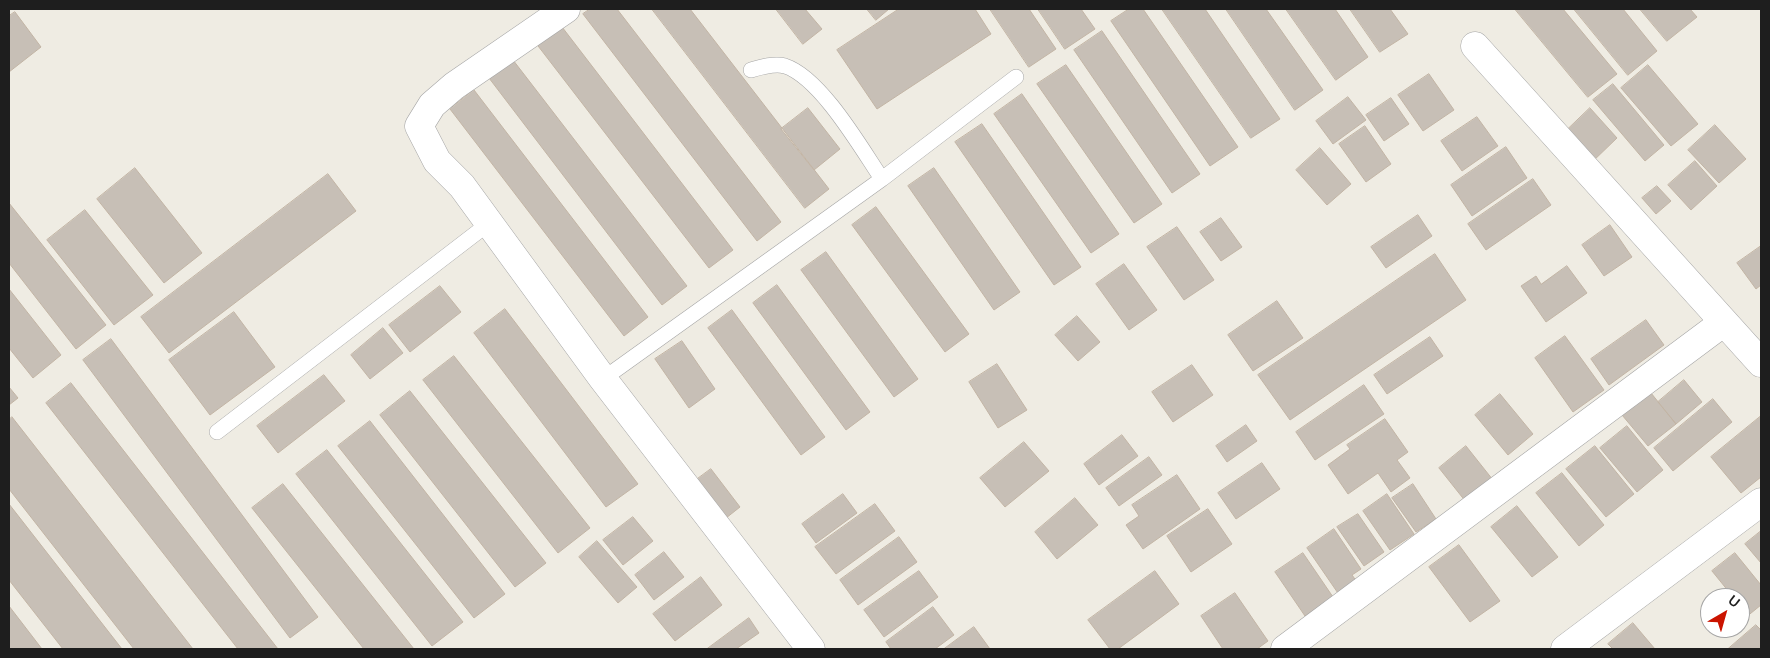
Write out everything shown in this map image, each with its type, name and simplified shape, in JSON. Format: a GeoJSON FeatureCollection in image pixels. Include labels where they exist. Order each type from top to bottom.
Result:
{"type":"FeatureCollection","features":[{"type":"Feature","properties":{"kind":"street"},"geometry":{"type":"LineString","coordinates":[[566,9],[454,86],[432,105],[419,126],[437,161],[462,186],[488,224],[603,378],[811,649]]}},
{"type":"Feature","properties":{"kind":"street"},"geometry":{"type":"LineString","coordinates":[[1476,46],[1724,322],[1759,356]]}},
{"type":"Feature","properties":{"kind":"street"},"geometry":{"type":"LineString","coordinates":[[1284,649],[1724,322]]}},
{"type":"Feature","properties":{"kind":"street"},"geometry":{"type":"LineString","coordinates":[[1565,649],[1761,502]]}},
{"type":"Feature","properties":{"kind":"lane"},"geometry":{"type":"LineString","coordinates":[[750,70],[764,66],[784,66],[801,75],[822,92],[882,179]]}},
{"type":"Feature","properties":{"kind":"lane"},"geometry":{"type":"LineString","coordinates":[[603,378],[882,179],[1016,76]]}},
{"type":"Feature","properties":{"kind":"lane"},"geometry":{"type":"LineString","coordinates":[[217,432],[488,224]]}},
{"type":"Feature","properties":{"kind":"building"},"geometry":{"type":"Polygon","coordinates":[[[590,9],[617,9],[781,222],[757,241],[583,14],[590,9]]]}},
{"type":"Feature","properties":{"kind":"building"},"geometry":{"type":"Polygon","coordinates":[[[652,9],[690,9],[829,189],[805,208],[652,9]]]}},
{"type":"Feature","properties":{"kind":"building"},"geometry":{"type":"Polygon","coordinates":[[[776,9],[805,9],[822,29],[803,44],[776,9]]]}},
{"type":"Feature","properties":{"kind":"building"},"geometry":{"type":"Polygon","coordinates":[[[867,9],[889,9],[876,20],[867,9]]]}},
{"type":"Feature","properties":{"kind":"building"},"geometry":{"type":"Polygon","coordinates":[[[899,9],[975,9],[991,34],[877,109],[837,50],[899,9]]]}},
{"type":"Feature","properties":{"kind":"building"},"geometry":{"type":"Polygon","coordinates":[[[990,9],[1029,9],[1056,49],[1029,67],[990,9]]]}},
{"type":"Feature","properties":{"kind":"building"},"geometry":{"type":"Polygon","coordinates":[[[1038,9],[1081,9],[1095,29],[1065,49],[1038,9]]]}},
{"type":"Feature","properties":{"kind":"building"},"geometry":{"type":"Polygon","coordinates":[[[1129,9],[1143,9],[1238,147],[1210,166],[1111,21],[1129,9]]]}},
{"type":"Feature","properties":{"kind":"building"},"geometry":{"type":"Polygon","coordinates":[[[1162,9],[1205,9],[1280,119],[1251,138],[1162,9]]]}},
{"type":"Feature","properties":{"kind":"building"},"geometry":{"type":"Polygon","coordinates":[[[1226,9],[1266,9],[1323,90],[1295,110],[1226,9]]]}},
{"type":"Feature","properties":{"kind":"building"},"geometry":{"type":"Polygon","coordinates":[[[1286,9],[1335,9],[1368,57],[1336,80],[1286,9]]]}},
{"type":"Feature","properties":{"kind":"building"},"geometry":{"type":"Polygon","coordinates":[[[1350,9],[1390,9],[1408,34],[1380,52],[1350,9]]]}},
{"type":"Feature","properties":{"kind":"building"},"geometry":{"type":"Polygon","coordinates":[[[1515,9],[1563,9],[1617,74],[1588,97],[1515,9]]]}},
{"type":"Feature","properties":{"kind":"building"},"geometry":{"type":"Polygon","coordinates":[[[1574,9],[1623,9],[1657,51],[1628,75],[1574,9]]]}},
{"type":"Feature","properties":{"kind":"building"},"geometry":{"type":"Polygon","coordinates":[[[1640,9],[1690,9],[1697,17],[1667,41],[1640,9]]]}},
{"type":"Feature","properties":{"kind":"building"},"geometry":{"type":"Polygon","coordinates":[[[15,12],[41,47],[9,72],[9,16],[15,12]]]}},
{"type":"Feature","properties":{"kind":"building"},"geometry":{"type":"Polygon","coordinates":[[[559,23],[733,250],[709,268],[535,42],[559,23]]]}},
{"type":"Feature","properties":{"kind":"building"},"geometry":{"type":"Polygon","coordinates":[[[1102,31],[1200,174],[1172,193],[1074,50],[1102,31]]]}},
{"type":"Feature","properties":{"kind":"building"},"geometry":{"type":"Polygon","coordinates":[[[513,60],[687,286],[662,305],[489,78],[513,60]]]}},
{"type":"Feature","properties":{"kind":"building"},"geometry":{"type":"Polygon","coordinates":[[[1066,65],[1162,204],[1134,223],[1037,84],[1066,65]]]}},
{"type":"Feature","properties":{"kind":"building"},"geometry":{"type":"Polygon","coordinates":[[[1648,65],[1698,124],[1671,146],[1621,88],[1648,65]]]}},
{"type":"Feature","properties":{"kind":"building"},"geometry":{"type":"Polygon","coordinates":[[[1429,74],[1454,110],[1423,131],[1398,95],[1429,74]]]}},
{"type":"Feature","properties":{"kind":"building"},"geometry":{"type":"Polygon","coordinates":[[[1613,84],[1664,145],[1645,161],[1593,100],[1613,84]]]}},
{"type":"Feature","properties":{"kind":"building"},"geometry":{"type":"Polygon","coordinates":[[[474,90],[648,317],[624,336],[450,109],[474,90]]]}},
{"type":"Feature","properties":{"kind":"building"},"geometry":{"type":"Polygon","coordinates":[[[1022,94],[1119,234],[1091,253],[994,114],[1022,94]]]}},
{"type":"Feature","properties":{"kind":"building"},"geometry":{"type":"Polygon","coordinates":[[[1348,97],[1366,120],[1333,144],[1316,121],[1348,97]]]}},
{"type":"Feature","properties":{"kind":"building"},"geometry":{"type":"Polygon","coordinates":[[[1391,98],[1409,124],[1384,141],[1366,115],[1391,98]]]}},
{"type":"Feature","properties":{"kind":"building"},"geometry":{"type":"Polygon","coordinates":[[[808,108],[840,149],[814,170],[781,129],[808,108]]]}},
{"type":"Feature","properties":{"kind":"building"},"geometry":{"type":"Polygon","coordinates":[[[1590,108],[1617,138],[1590,164],[1563,134],[1590,108]]]}},
{"type":"Feature","properties":{"kind":"building"},"geometry":{"type":"Polygon","coordinates":[[[1477,117],[1498,146],[1462,171],[1441,141],[1477,117]]]}},
{"type":"Feature","properties":{"kind":"building"},"geometry":{"type":"Polygon","coordinates":[[[982,124],[1081,267],[1054,285],[955,142],[982,124]]]}},
{"type":"Feature","properties":{"kind":"building"},"geometry":{"type":"Polygon","coordinates":[[[1715,125],[1746,159],[1719,183],[1688,150],[1715,125]]]}},
{"type":"Feature","properties":{"kind":"building"},"geometry":{"type":"Polygon","coordinates":[[[1365,126],[1391,164],[1366,182],[1339,144],[1365,126]]]}},
{"type":"Feature","properties":{"kind":"building"},"geometry":{"type":"Polygon","coordinates":[[[1506,147],[1527,178],[1472,216],[1451,185],[1506,147]]]}},
{"type":"Feature","properties":{"kind":"building"},"geometry":{"type":"Polygon","coordinates":[[[1320,148],[1351,184],[1327,205],[1296,170],[1320,148]]]}},
{"type":"Feature","properties":{"kind":"building"},"geometry":{"type":"Polygon","coordinates":[[[1695,161],[1717,186],[1691,210],[1668,185],[1695,161]]]}},
{"type":"Feature","properties":{"kind":"building"},"geometry":{"type":"Polygon","coordinates":[[[135,168],[202,253],[164,283],[97,199],[135,168]]]}},
{"type":"Feature","properties":{"kind":"building"},"geometry":{"type":"Polygon","coordinates":[[[934,168],[1020,292],[994,310],[908,186],[934,168]]]}},
{"type":"Feature","properties":{"kind":"building"},"geometry":{"type":"Polygon","coordinates":[[[328,174],[356,211],[169,353],[141,317],[328,174]]]}},
{"type":"Feature","properties":{"kind":"building"},"geometry":{"type":"Polygon","coordinates":[[[1533,179],[1551,205],[1486,250],[1468,224],[1533,179]]]}},
{"type":"Feature","properties":{"kind":"building"},"geometry":{"type":"Polygon","coordinates":[[[1657,186],[1671,201],[1656,214],[1642,198],[1657,186]]]}},
{"type":"Feature","properties":{"kind":"building"},"geometry":{"type":"Polygon","coordinates":[[[9,203],[106,325],[76,349],[9,263],[9,203]]]}},
{"type":"Feature","properties":{"kind":"building"},"geometry":{"type":"Polygon","coordinates":[[[876,207],[969,334],[945,352],[852,225],[876,207]]]}},
{"type":"Feature","properties":{"kind":"building"},"geometry":{"type":"Polygon","coordinates":[[[85,210],[153,295],[114,325],[47,240],[85,210]]]}},
{"type":"Feature","properties":{"kind":"building"},"geometry":{"type":"Polygon","coordinates":[[[1418,215],[1432,236],[1386,268],[1371,247],[1418,215]]]}},
{"type":"Feature","properties":{"kind":"building"},"geometry":{"type":"Polygon","coordinates":[[[1221,218],[1242,247],[1221,261],[1200,232],[1221,218]]]}},
{"type":"Feature","properties":{"kind":"building"},"geometry":{"type":"Polygon","coordinates":[[[1610,225],[1632,257],[1604,276],[1582,245],[1610,225]]]}},
{"type":"Feature","properties":{"kind":"building"},"geometry":{"type":"Polygon","coordinates":[[[1177,227],[1214,280],[1184,300],[1147,247],[1177,227]]]}},
{"type":"Feature","properties":{"kind":"building"},"geometry":{"type":"Polygon","coordinates":[[[1761,246],[1761,285],[1756,289],[1737,263],[1761,246]]]}},
{"type":"Feature","properties":{"kind":"building"},"geometry":{"type":"Polygon","coordinates":[[[826,252],[918,379],[894,397],[801,270],[826,252]]]}},
{"type":"Feature","properties":{"kind":"building"},"geometry":{"type":"Polygon","coordinates":[[[1435,254],[1466,300],[1290,420],[1258,375],[1435,254]]]}},
{"type":"Feature","properties":{"kind":"building"},"geometry":{"type":"Polygon","coordinates":[[[1124,264],[1157,310],[1129,330],[1096,284],[1124,264]]]}},
{"type":"Feature","properties":{"kind":"building"},"geometry":{"type":"Polygon","coordinates":[[[1567,266],[1587,293],[1546,322],[1521,286],[1536,276],[1541,284],[1567,266]]]}},
{"type":"Feature","properties":{"kind":"building"},"geometry":{"type":"Polygon","coordinates":[[[777,285],[870,412],[846,430],[753,303],[777,285]]]}},
{"type":"Feature","properties":{"kind":"building"},"geometry":{"type":"Polygon","coordinates":[[[440,286],[461,312],[410,352],[389,325],[440,286]]]}},
{"type":"Feature","properties":{"kind":"building"},"geometry":{"type":"Polygon","coordinates":[[[9,289],[61,355],[33,378],[9,348],[9,289]]]}},
{"type":"Feature","properties":{"kind":"building"},"geometry":{"type":"Polygon","coordinates":[[[1277,301],[1303,338],[1253,371],[1228,335],[1277,301]]]}},
{"type":"Feature","properties":{"kind":"building"},"geometry":{"type":"Polygon","coordinates":[[[505,309],[638,484],[606,507],[474,333],[505,309]]]}},
{"type":"Feature","properties":{"kind":"building"},"geometry":{"type":"Polygon","coordinates":[[[732,310],[825,437],[801,455],[708,328],[732,310]]]}},
{"type":"Feature","properties":{"kind":"building"},"geometry":{"type":"Polygon","coordinates":[[[234,312],[275,367],[210,415],[169,360],[234,312]]]}},
{"type":"Feature","properties":{"kind":"building"},"geometry":{"type":"Polygon","coordinates":[[[1077,316],[1100,342],[1078,361],[1055,335],[1077,316]]]}},
{"type":"Feature","properties":{"kind":"building"},"geometry":{"type":"Polygon","coordinates":[[[1646,320],[1664,345],[1609,385],[1591,359],[1646,320]]]}},
{"type":"Feature","properties":{"kind":"building"},"geometry":{"type":"Polygon","coordinates":[[[383,328],[403,353],[370,379],[351,355],[383,328]]]}},
{"type":"Feature","properties":{"kind":"building"},"geometry":{"type":"Polygon","coordinates":[[[1565,336],[1604,390],[1573,412],[1535,358],[1565,336]]]}},
{"type":"Feature","properties":{"kind":"building"},"geometry":{"type":"Polygon","coordinates":[[[1430,337],[1443,356],[1387,394],[1374,375],[1430,337]]]}},
{"type":"Feature","properties":{"kind":"building"},"geometry":{"type":"Polygon","coordinates":[[[111,339],[318,617],[290,638],[83,360],[111,339]]]}},
{"type":"Feature","properties":{"kind":"building"},"geometry":{"type":"Polygon","coordinates":[[[682,341],[715,389],[689,408],[655,359],[682,341]]]}},
{"type":"Feature","properties":{"kind":"building"},"geometry":{"type":"Polygon","coordinates":[[[454,356],[590,528],[558,553],[423,380],[454,356]]]}},
{"type":"Feature","properties":{"kind":"building"},"geometry":{"type":"Polygon","coordinates":[[[997,364],[1027,410],[998,428],[969,382],[997,364]]]}},
{"type":"Feature","properties":{"kind":"building"},"geometry":{"type":"Polygon","coordinates":[[[1192,365],[1213,395],[1173,422],[1152,392],[1192,365]]]}},
{"type":"Feature","properties":{"kind":"building"},"geometry":{"type":"Polygon","coordinates":[[[324,375],[345,401],[278,453],[257,426],[324,375]]]}},
{"type":"Feature","properties":{"kind":"building"},"geometry":{"type":"Polygon","coordinates":[[[1684,380],[1702,402],[1676,424],[1658,402],[1684,380]]]}},
{"type":"Feature","properties":{"kind":"building"},"geometry":{"type":"Polygon","coordinates":[[[71,383],[278,649],[238,649],[46,403],[71,383]]]}},
{"type":"Feature","properties":{"kind":"building"},"geometry":{"type":"Polygon","coordinates":[[[1364,385],[1384,414],[1315,460],[1296,432],[1364,385]]]}},
{"type":"Feature","properties":{"kind":"building"},"geometry":{"type":"Polygon","coordinates":[[[9,387],[18,398],[9,405],[9,387]]]}},
{"type":"Feature","properties":{"kind":"building"},"geometry":{"type":"Polygon","coordinates":[[[410,391],[546,563],[515,587],[380,415],[410,391]]]}},
{"type":"Feature","properties":{"kind":"building"},"geometry":{"type":"Polygon","coordinates":[[[1651,393],[1676,424],[1648,446],[1622,415],[1651,393]]]}},
{"type":"Feature","properties":{"kind":"building"},"geometry":{"type":"Polygon","coordinates":[[[1500,394],[1533,434],[1508,455],[1475,415],[1500,394]]]}},
{"type":"Feature","properties":{"kind":"building"},"geometry":{"type":"Polygon","coordinates":[[[1713,399],[1732,422],[1673,471],[1654,448],[1713,399]]]}},
{"type":"Feature","properties":{"kind":"building"},"geometry":{"type":"Polygon","coordinates":[[[1761,416],[1761,477],[1741,493],[1711,457],[1761,416]]]}},
{"type":"Feature","properties":{"kind":"building"},"geometry":{"type":"Polygon","coordinates":[[[12,417],[193,649],[134,649],[9,489],[9,420],[12,417]]]}},
{"type":"Feature","properties":{"kind":"building"},"geometry":{"type":"Polygon","coordinates":[[[1385,419],[1408,452],[1397,460],[1410,478],[1391,492],[1378,473],[1348,494],[1328,465],[1350,449],[1347,445],[1385,419]]]}},
{"type":"Feature","properties":{"kind":"building"},"geometry":{"type":"Polygon","coordinates":[[[370,421],[505,594],[474,618],[338,446],[370,421]]]}},
{"type":"Feature","properties":{"kind":"building"},"geometry":{"type":"Polygon","coordinates":[[[1246,425],[1257,441],[1227,462],[1216,446],[1246,425]]]}},
{"type":"Feature","properties":{"kind":"building"},"geometry":{"type":"Polygon","coordinates":[[[1627,426],[1663,470],[1637,492],[1600,448],[1627,426]]]}},
{"type":"Feature","properties":{"kind":"building"},"geometry":{"type":"Polygon","coordinates":[[[1122,435],[1138,456],[1099,485],[1084,464],[1122,435]]]}},
{"type":"Feature","properties":{"kind":"building"},"geometry":{"type":"Polygon","coordinates":[[[1024,442],[1049,471],[1005,507],[980,478],[1024,442]]]}},
{"type":"Feature","properties":{"kind":"building"},"geometry":{"type":"Polygon","coordinates":[[[1466,446],[1493,480],[1466,502],[1439,468],[1466,446]]]}},
{"type":"Feature","properties":{"kind":"building"},"geometry":{"type":"Polygon","coordinates":[[[1595,446],[1634,494],[1606,517],[1566,469],[1595,446]]]}},
{"type":"Feature","properties":{"kind":"building"},"geometry":{"type":"Polygon","coordinates":[[[327,450],[463,622],[432,646],[296,474],[327,450]]]}},
{"type":"Feature","properties":{"kind":"building"},"geometry":{"type":"Polygon","coordinates":[[[1149,457],[1162,475],[1119,506],[1106,488],[1149,457]]]}},
{"type":"Feature","properties":{"kind":"building"},"geometry":{"type":"Polygon","coordinates":[[[1262,463],[1280,489],[1236,519],[1218,493],[1262,463]]]}},
{"type":"Feature","properties":{"kind":"building"},"geometry":{"type":"Polygon","coordinates":[[[711,469],[740,507],[721,522],[692,483],[711,469]]]}},
{"type":"Feature","properties":{"kind":"building"},"geometry":{"type":"Polygon","coordinates":[[[1562,473],[1604,525],[1579,546],[1536,493],[1562,473]]]}},
{"type":"Feature","properties":{"kind":"building"},"geometry":{"type":"Polygon","coordinates":[[[1177,475],[1200,509],[1143,549],[1126,525],[1139,516],[1132,505],[1177,475]]]}},
{"type":"Feature","properties":{"kind":"building"},"geometry":{"type":"Polygon","coordinates":[[[283,484],[414,649],[364,649],[252,508],[283,484]]]}},
{"type":"Feature","properties":{"kind":"building"},"geometry":{"type":"Polygon","coordinates":[[[1413,484],[1436,519],[1416,532],[1392,498],[1413,484]]]}},
{"type":"Feature","properties":{"kind":"building"},"geometry":{"type":"Polygon","coordinates":[[[843,494],[857,513],[816,543],[802,524],[843,494]]]}},
{"type":"Feature","properties":{"kind":"building"},"geometry":{"type":"Polygon","coordinates":[[[1387,494],[1414,534],[1390,550],[1363,511],[1387,494]]]}},
{"type":"Feature","properties":{"kind":"building"},"geometry":{"type":"Polygon","coordinates":[[[1075,498],[1098,525],[1057,559],[1035,532],[1075,498]]]}},
{"type":"Feature","properties":{"kind":"building"},"geometry":{"type":"Polygon","coordinates":[[[9,504],[122,649],[63,649],[9,580],[9,504]]]}},
{"type":"Feature","properties":{"kind":"building"},"geometry":{"type":"Polygon","coordinates":[[[875,504],[895,531],[836,574],[815,547],[875,504]]]}},
{"type":"Feature","properties":{"kind":"building"},"geometry":{"type":"Polygon","coordinates":[[[1517,506],[1558,557],[1532,577],[1491,527],[1517,506]]]}},
{"type":"Feature","properties":{"kind":"building"},"geometry":{"type":"Polygon","coordinates":[[[1208,509],[1232,544],[1191,572],[1167,536],[1208,509]]]}},
{"type":"Feature","properties":{"kind":"building"},"geometry":{"type":"Polygon","coordinates":[[[1358,514],[1384,552],[1364,566],[1337,527],[1358,514]]]}},
{"type":"Feature","properties":{"kind":"building"},"geometry":{"type":"Polygon","coordinates":[[[633,517],[653,541],[623,565],[603,540],[633,517]]]}},
{"type":"Feature","properties":{"kind":"building"},"geometry":{"type":"Polygon","coordinates":[[[1334,529],[1361,569],[1352,575],[1360,586],[1342,599],[1307,548],[1334,529]]]}},
{"type":"Feature","properties":{"kind":"building"},"geometry":{"type":"Polygon","coordinates":[[[1761,531],[1761,563],[1745,544],[1761,531]]]}},
{"type":"Feature","properties":{"kind":"building"},"geometry":{"type":"Polygon","coordinates":[[[899,537],[917,562],[858,605],[840,580],[899,537]]]}},
{"type":"Feature","properties":{"kind":"building"},"geometry":{"type":"Polygon","coordinates":[[[597,541],[637,587],[618,603],[579,557],[597,541]]]}},
{"type":"Feature","properties":{"kind":"building"},"geometry":{"type":"Polygon","coordinates":[[[1459,545],[1500,601],[1470,622],[1429,567],[1459,545]]]}},
{"type":"Feature","properties":{"kind":"building"},"geometry":{"type":"Polygon","coordinates":[[[664,552],[684,577],[654,600],[635,575],[664,552]]]}},
{"type":"Feature","properties":{"kind":"building"},"geometry":{"type":"Polygon","coordinates":[[[1303,553],[1333,597],[1305,616],[1275,572],[1303,553]]]}},
{"type":"Feature","properties":{"kind":"building"},"geometry":{"type":"Polygon","coordinates":[[[1735,553],[1761,585],[1761,605],[1750,614],[1750,588],[1726,588],[1712,571],[1735,553]]]}},
{"type":"Feature","properties":{"kind":"building"},"geometry":{"type":"Polygon","coordinates":[[[919,571],[938,597],[884,637],[864,610],[919,571]]]}},
{"type":"Feature","properties":{"kind":"building"},"geometry":{"type":"Polygon","coordinates":[[[1155,571],[1179,604],[1118,649],[1110,649],[1088,620],[1155,571]]]}},
{"type":"Feature","properties":{"kind":"building"},"geometry":{"type":"Polygon","coordinates":[[[701,577],[722,605],[675,641],[653,614],[701,577]]]}},
{"type":"Feature","properties":{"kind":"building"},"geometry":{"type":"Polygon","coordinates":[[[1235,593],[1268,641],[1257,649],[1223,649],[1201,616],[1235,593]]]}},
{"type":"Feature","properties":{"kind":"building"},"geometry":{"type":"Polygon","coordinates":[[[9,606],[42,649],[9,649],[9,606]]]}},
{"type":"Feature","properties":{"kind":"building"},"geometry":{"type":"Polygon","coordinates":[[[933,607],[954,635],[935,649],[891,649],[886,642],[933,607]]]}},
{"type":"Feature","properties":{"kind":"building"},"geometry":{"type":"Polygon","coordinates":[[[749,618],[759,633],[736,649],[707,649],[749,618]]]}},
{"type":"Feature","properties":{"kind":"building"},"geometry":{"type":"Polygon","coordinates":[[[1633,623],[1655,649],[1613,649],[1608,644],[1633,623]]]}},
{"type":"Feature","properties":{"kind":"building"},"geometry":{"type":"Polygon","coordinates":[[[1756,625],[1761,630],[1761,649],[1728,649],[1741,638],[1750,638],[1750,630],[1756,625]]]}},
{"type":"Feature","properties":{"kind":"building"},"geometry":{"type":"Polygon","coordinates":[[[974,627],[990,649],[944,649],[974,627]]]}}]}
